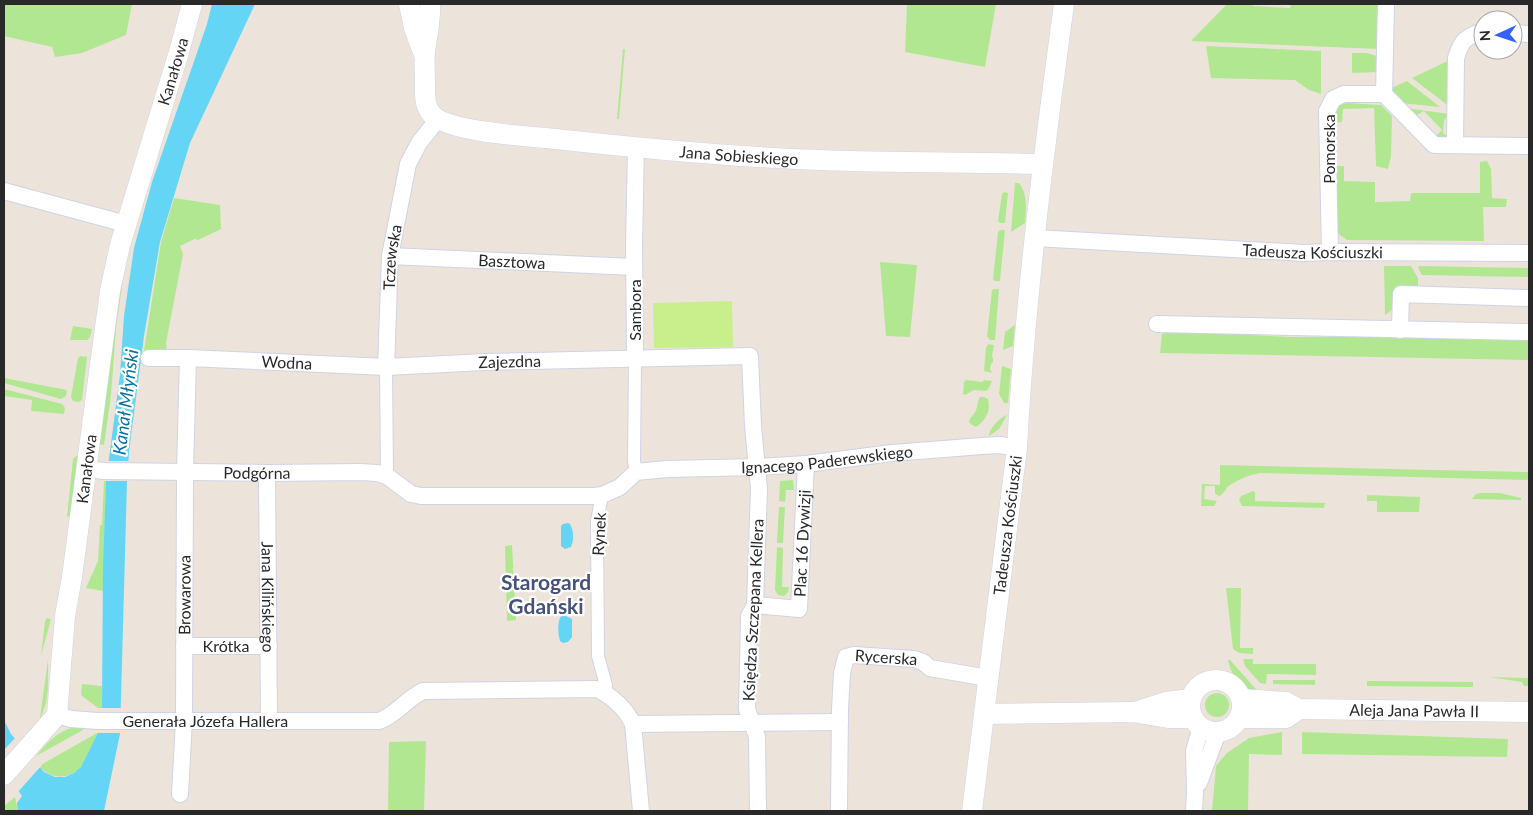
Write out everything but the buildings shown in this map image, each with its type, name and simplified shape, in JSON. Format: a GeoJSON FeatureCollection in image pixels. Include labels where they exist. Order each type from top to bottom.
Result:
{"type":"FeatureCollection","features":[{"type":"Feature","properties":{"kind":"street","name":"Kanałowa"},"geometry":{"type":"LineString","coordinates":[[57,715],[65,616],[95,470],[110,291],[126,224],[192,4]]}},
{"type":"Feature","properties":{"kind":"street"},"geometry":{"type":"LineString","coordinates":[[409,4],[414,28],[424,55]]}},
{"type":"Feature","properties":{"kind":"street"},"geometry":{"type":"LineString","coordinates":[[430,4],[429,26],[424,55],[425,93],[430,112],[438,119]]}},
{"type":"Feature","properties":{"kind":"street","name":"Tadeusza Kościuszki"},"geometry":{"type":"LineString","coordinates":[[972,811],[1017,448],[1034,238],[1064,4]]}},
{"type":"Feature","properties":{"kind":"street"},"geometry":{"type":"LineString","coordinates":[[1386,4],[1384,94],[1434,145],[1529,146]]}},
{"type":"Feature","properties":{"kind":"street"},"geometry":{"type":"LineString","coordinates":[[1455,145],[1456,58],[1460,45],[1473,35]]}},
{"type":"Feature","properties":{"kind":"street","name":"Pomorska"},"geometry":{"type":"LineString","coordinates":[[1330,252],[1327,111],[1333,98],[1344,94],[1384,94]]}},
{"type":"Feature","properties":{"kind":"street","name":"Jana Sobieskiego"},"geometry":{"type":"LineString","coordinates":[[438,119],[488,132],[712,154],[819,160],[1043,164]]}},
{"type":"Feature","properties":{"kind":"street","name":"Tczewska"},"geometry":{"type":"LineString","coordinates":[[386,476],[386,367],[390,256],[408,164],[419,143],[438,119]]}},
{"type":"Feature","properties":{"kind":"street","name":"Sambora"},"geometry":{"type":"LineString","coordinates":[[636,147],[634,267],[634,461],[636,472]]}},
{"type":"Feature","properties":{"kind":"street"},"geometry":{"type":"LineString","coordinates":[[4,191],[126,224]]}},
{"type":"Feature","properties":{"kind":"street","name":"Tadeusza Kościuszki"},"geometry":{"type":"LineString","coordinates":[[1034,238],[1304,253],[1529,253]]}},
{"type":"Feature","properties":{"kind":"street","name":"Basztowa"},"geometry":{"type":"LineString","coordinates":[[390,256],[634,267]]}},
{"type":"Feature","properties":{"kind":"street"},"geometry":{"type":"LineString","coordinates":[[1400,330],[1401,294],[1529,298]]}},
{"type":"Feature","properties":{"kind":"street"},"geometry":{"type":"LineString","coordinates":[[1157,324],[1529,332]]}},
{"type":"Feature","properties":{"kind":"street","name":"Zajezdna"},"geometry":{"type":"LineString","coordinates":[[386,367],[485,362],[750,356],[753,426],[758,467]]}},
{"type":"Feature","properties":{"kind":"street","name":"Wodna"},"geometry":{"type":"LineString","coordinates":[[149,358],[386,367]]}},
{"type":"Feature","properties":{"kind":"street"},"geometry":{"type":"LineString","coordinates":[[185,471],[188,358]]}},
{"type":"Feature","properties":{"kind":"street","name":"Ignacego Paderewskiego"},"geometry":{"type":"LineString","coordinates":[[636,472],[667,469],[806,464],[982,446],[1000,445],[1017,448]]}},
{"type":"Feature","properties":{"kind":"street","name":"Plac 16 Dywizji"},"geometry":{"type":"LineString","coordinates":[[755,605],[799,609],[806,464]]}},
{"type":"Feature","properties":{"kind":"street","name":"Księdza Szczepana Kellera"},"geometry":{"type":"LineString","coordinates":[[758,467],[760,489],[755,605],[749,616],[747,662],[747,709],[757,737],[758,811]]}},
{"type":"Feature","properties":{"kind":"street","name":"Podgórna"},"geometry":{"type":"LineString","coordinates":[[95,470],[377,473],[386,476],[411,494],[421,496]]}},
{"type":"Feature","properties":{"kind":"street","name":"Browarowa"},"geometry":{"type":"LineString","coordinates":[[180,794],[184,720],[185,471]]}},
{"type":"Feature","properties":{"kind":"street","name":"Rynek"},"geometry":{"type":"LineString","coordinates":[[421,496],[602,495],[620,487],[636,472]]}},
{"type":"Feature","properties":{"kind":"street","name":"Jana Kilińskiego"},"geometry":{"type":"LineString","coordinates":[[267,473],[269,722]]}},
{"type":"Feature","properties":{"kind":"street","name":"Rynek"},"geometry":{"type":"LineString","coordinates":[[602,495],[597,521],[598,656],[609,697]]}},
{"type":"Feature","properties":{"kind":"street","name":"Krótka"},"geometry":{"type":"LineString","coordinates":[[184,646],[269,646]]}},
{"type":"Feature","properties":{"kind":"street","name":"Rycerska"},"geometry":{"type":"LineString","coordinates":[[839,811],[842,673],[846,657],[854,655],[914,660],[924,662],[930,668],[988,678]]}},
{"type":"Feature","properties":{"kind":"street"},"geometry":{"type":"LineString","coordinates":[[984,714],[1133,712],[1168,718],[1201,719],[1227,730],[1234,725],[1241,708],[1238,690],[1224,680],[1215,679],[1200,685],[1201,719],[1194,751],[1194,811]]}},
{"type":"Feature","properties":{"kind":"street","name":"Generała Józefa Hallera"},"geometry":{"type":"LineString","coordinates":[[57,715],[72,719],[98,721],[378,721],[390,716],[415,694],[423,691],[596,689],[609,697]]}},
{"type":"Feature","properties":{"kind":"street"},"geometry":{"type":"LineString","coordinates":[[609,697],[630,717],[633,724],[641,811]]}},
{"type":"Feature","properties":{"kind":"street","name":"Aleja Jana Pawła II"},"geometry":{"type":"LineString","coordinates":[[1241,708],[1286,718],[1299,709],[1529,712]]}},
{"type":"Feature","properties":{"kind":"street"},"geometry":{"type":"LineString","coordinates":[[4,775],[57,715]]}},
{"type":"Feature","properties":{"kind":"street"},"geometry":{"type":"LineString","coordinates":[[633,724],[840,722]]}},
{"type":"Feature","properties":{"kind":"green space"},"geometry":{"type":"Polygon","coordinates":[[[4,4],[132,4],[126,35],[82,53],[55,57],[52,47],[4,36],[4,4]]]}},
{"type":"Feature","properties":{"kind":"green space"},"geometry":{"type":"Polygon","coordinates":[[[907,4],[996,4],[985,67],[905,52],[907,4]]]}},
{"type":"Feature","properties":{"kind":"green space"},"geometry":{"type":"Polygon","coordinates":[[[1227,4],[1252,4],[1253,6],[1290,8],[1291,4],[1380,4],[1378,49],[1191,41],[1227,4]]]}},
{"type":"Feature","properties":{"kind":"green space"},"geometry":{"type":"Polygon","coordinates":[[[1206,46],[1321,51],[1321,94],[1309,90],[1295,80],[1211,78],[1206,46]]]}},
{"type":"Feature","properties":{"kind":"green space"},"geometry":{"type":"Polygon","coordinates":[[[623,49],[625,49],[619,119],[617,119],[623,49]]]}},
{"type":"Feature","properties":{"kind":"green space"},"geometry":{"type":"Polygon","coordinates":[[[1352,53],[1367,53],[1377,56],[1377,72],[1352,73],[1352,53]]]}},
{"type":"Feature","properties":{"kind":"green space"},"geometry":{"type":"Polygon","coordinates":[[[1452,59],[1450,107],[1412,78],[1452,59]]]}},
{"type":"Feature","properties":{"kind":"green space"},"geometry":{"type":"Polygon","coordinates":[[[1407,81],[1440,107],[1400,103],[1389,89],[1407,81]]]}},
{"type":"Feature","properties":{"kind":"green space"},"geometry":{"type":"Polygon","coordinates":[[[1345,103],[1381,105],[1392,116],[1391,156],[1388,169],[1376,166],[1374,108],[1343,109],[1342,122],[1335,123],[1336,110],[1345,103]]]}},
{"type":"Feature","properties":{"kind":"green space"},"geometry":{"type":"Polygon","coordinates":[[[1405,108],[1450,114],[1444,120],[1443,133],[1450,138],[1434,138],[1442,130],[1424,111],[1413,117],[1405,108]]]}},
{"type":"Feature","properties":{"kind":"green space"},"geometry":{"type":"Polygon","coordinates":[[[1487,161],[1491,169],[1492,198],[1507,199],[1506,207],[1483,207],[1484,241],[1347,240],[1336,232],[1335,166],[1344,166],[1344,181],[1375,182],[1375,202],[1410,201],[1411,193],[1480,193],[1480,162],[1487,161]]]}},
{"type":"Feature","properties":{"kind":"green space"},"geometry":{"type":"Polygon","coordinates":[[[1015,183],[1019,183],[1025,197],[1025,223],[1011,232],[1015,183]]]}},
{"type":"Feature","properties":{"kind":"green space"},"geometry":{"type":"Polygon","coordinates":[[[1004,192],[1008,193],[1005,223],[1000,223],[998,221],[1002,194],[1004,192]]]}},
{"type":"Feature","properties":{"kind":"green space"},"geometry":{"type":"Polygon","coordinates":[[[174,198],[220,205],[221,229],[180,246],[183,254],[166,343],[167,352],[144,351],[161,242],[174,198]]]}},
{"type":"Feature","properties":{"kind":"green space"},"geometry":{"type":"Polygon","coordinates":[[[1005,230],[1000,281],[995,281],[993,279],[998,232],[1005,230]]]}},
{"type":"Feature","properties":{"kind":"green space"},"geometry":{"type":"Polygon","coordinates":[[[880,262],[917,265],[910,337],[886,336],[880,262]]]}},
{"type":"Feature","properties":{"kind":"green space"},"geometry":{"type":"Polygon","coordinates":[[[1384,266],[1411,266],[1418,278],[1418,289],[1394,305],[1392,310],[1385,315],[1384,266]]]}},
{"type":"Feature","properties":{"kind":"green space"},"geometry":{"type":"Polygon","coordinates":[[[1419,266],[1529,268],[1529,277],[1422,275],[1418,268],[1419,266]]]}},
{"type":"Feature","properties":{"kind":"green space"},"geometry":{"type":"Polygon","coordinates":[[[124,273],[116,328],[111,395],[104,445],[98,444],[118,294],[124,273]]]}},
{"type":"Feature","properties":{"kind":"green space"},"geometry":{"type":"Polygon","coordinates":[[[999,289],[995,340],[990,340],[987,336],[992,290],[999,289]]]}},
{"type":"Feature","properties":{"kind":"green space"},"geometry":{"type":"Polygon","coordinates":[[[732,301],[733,347],[654,348],[653,303],[732,301]]]}},
{"type":"Feature","properties":{"kind":"green space"},"geometry":{"type":"Polygon","coordinates":[[[1015,325],[1013,346],[1003,350],[1005,332],[1015,325]]]}},
{"type":"Feature","properties":{"kind":"green space"},"geometry":{"type":"Polygon","coordinates":[[[73,326],[92,329],[88,340],[70,340],[73,326]]]}},
{"type":"Feature","properties":{"kind":"green space"},"geometry":{"type":"Polygon","coordinates":[[[1178,331],[1290,337],[1529,336],[1529,360],[1160,353],[1162,334],[1178,331]]]}},
{"type":"Feature","properties":{"kind":"green space"},"geometry":{"type":"Polygon","coordinates":[[[988,344],[994,345],[993,362],[990,369],[992,373],[984,371],[988,344]]]}},
{"type":"Feature","properties":{"kind":"green space"},"geometry":{"type":"Polygon","coordinates":[[[80,356],[87,357],[82,400],[79,402],[73,401],[71,397],[78,358],[80,356]]]}},
{"type":"Feature","properties":{"kind":"green space"},"geometry":{"type":"Polygon","coordinates":[[[1002,366],[1011,369],[1008,403],[1004,403],[999,394],[1002,366]]]}},
{"type":"Feature","properties":{"kind":"green space"},"geometry":{"type":"Polygon","coordinates":[[[4,378],[67,390],[66,396],[61,399],[4,383],[4,378]]]}},
{"type":"Feature","properties":{"kind":"green space"},"geometry":{"type":"Polygon","coordinates":[[[966,380],[992,381],[986,391],[974,390],[965,395],[963,394],[964,382],[966,380]]]}},
{"type":"Feature","properties":{"kind":"green space"},"geometry":{"type":"Polygon","coordinates":[[[4,389],[62,404],[65,408],[64,414],[31,411],[32,400],[4,396],[4,389]]]}},
{"type":"Feature","properties":{"kind":"green space"},"geometry":{"type":"Polygon","coordinates":[[[980,397],[988,399],[989,407],[985,418],[976,427],[969,422],[976,410],[980,397]]]}},
{"type":"Feature","properties":{"kind":"green space"},"geometry":{"type":"Polygon","coordinates":[[[1007,415],[999,429],[989,436],[995,424],[1007,415]]]}},
{"type":"Feature","properties":{"kind":"green space"},"geometry":{"type":"Polygon","coordinates":[[[80,453],[72,515],[67,517],[73,459],[80,453]]]}},
{"type":"Feature","properties":{"kind":"green space"},"geometry":{"type":"Polygon","coordinates":[[[1220,465],[1529,472],[1529,480],[1260,473],[1247,476],[1235,482],[1227,487],[1220,496],[1215,494],[1215,486],[1205,486],[1204,499],[1217,501],[1214,506],[1201,506],[1202,484],[1220,485],[1220,465]]]}},
{"type":"Feature","properties":{"kind":"green space"},"geometry":{"type":"Polygon","coordinates":[[[793,480],[794,490],[786,490],[785,502],[779,501],[780,481],[793,480]]]}},
{"type":"Feature","properties":{"kind":"green space"},"geometry":{"type":"Polygon","coordinates":[[[104,481],[106,481],[103,591],[86,588],[98,561],[104,481]]]}},
{"type":"Feature","properties":{"kind":"green space"},"geometry":{"type":"Polygon","coordinates":[[[1253,491],[1255,492],[1255,501],[1325,503],[1324,508],[1242,506],[1239,500],[1241,496],[1253,491]]]}},
{"type":"Feature","properties":{"kind":"green space"},"geometry":{"type":"Polygon","coordinates":[[[1500,493],[1521,498],[1521,500],[1472,499],[1476,494],[1500,493]]]}},
{"type":"Feature","properties":{"kind":"green space"},"geometry":{"type":"Polygon","coordinates":[[[1367,495],[1420,497],[1419,512],[1377,512],[1377,501],[1367,501],[1367,495]]]}},
{"type":"Feature","properties":{"kind":"green space"},"geometry":{"type":"Polygon","coordinates":[[[779,507],[785,507],[783,543],[777,543],[779,507]]]}},
{"type":"Feature","properties":{"kind":"green space"},"geometry":{"type":"Polygon","coordinates":[[[512,545],[516,620],[507,621],[505,546],[512,545]]]}},
{"type":"Feature","properties":{"kind":"green space"},"geometry":{"type":"Polygon","coordinates":[[[777,547],[783,548],[782,587],[789,587],[788,592],[784,596],[778,595],[775,590],[777,547]]]}},
{"type":"Feature","properties":{"kind":"green space"},"geometry":{"type":"Polygon","coordinates":[[[1226,588],[1241,588],[1240,648],[1253,648],[1253,654],[1239,653],[1233,649],[1226,588]]]}},
{"type":"Feature","properties":{"kind":"green space"},"geometry":{"type":"Polygon","coordinates":[[[47,618],[51,619],[41,656],[45,621],[47,618]]]}},
{"type":"Feature","properties":{"kind":"green space"},"geometry":{"type":"Polygon","coordinates":[[[48,659],[47,697],[40,718],[48,659]]]}},
{"type":"Feature","properties":{"kind":"green space"},"geometry":{"type":"Polygon","coordinates":[[[1243,659],[1253,659],[1253,664],[1316,664],[1316,675],[1267,674],[1266,684],[1260,683],[1245,666],[1243,659]]]}},
{"type":"Feature","properties":{"kind":"green space"},"geometry":{"type":"Polygon","coordinates":[[[1228,660],[1263,697],[1251,692],[1236,678],[1232,673],[1228,660]]]}},
{"type":"Feature","properties":{"kind":"green space"},"geometry":{"type":"Polygon","coordinates":[[[1489,677],[1529,678],[1529,686],[1524,686],[1522,682],[1489,677]]]}},
{"type":"Feature","properties":{"kind":"green space"},"geometry":{"type":"Polygon","coordinates":[[[1273,680],[1315,680],[1315,685],[1273,684],[1273,680]]]}},
{"type":"Feature","properties":{"kind":"green space"},"geometry":{"type":"Polygon","coordinates":[[[1367,681],[1473,682],[1473,687],[1367,686],[1367,681]]]}},
{"type":"Feature","properties":{"kind":"green space"},"geometry":{"type":"Polygon","coordinates":[[[82,684],[102,686],[102,708],[98,708],[81,695],[82,684]]]}},
{"type":"Feature","properties":{"kind":"green space"},"geometry":{"type":"Polygon","coordinates":[[[1217,693],[1226,696],[1229,705],[1226,714],[1217,717],[1208,714],[1205,705],[1208,696],[1217,693]]]}},
{"type":"Feature","properties":{"kind":"green space"},"geometry":{"type":"Polygon","coordinates":[[[75,727],[84,727],[83,730],[36,756],[48,742],[63,731],[75,727]]]}},
{"type":"Feature","properties":{"kind":"green space"},"geometry":{"type":"Polygon","coordinates":[[[1282,732],[1282,755],[1249,754],[1248,811],[1212,811],[1216,766],[1227,753],[1249,738],[1282,732]]]}},
{"type":"Feature","properties":{"kind":"green space"},"geometry":{"type":"Polygon","coordinates":[[[1302,732],[1508,739],[1507,757],[1302,754],[1302,732]]]}},
{"type":"Feature","properties":{"kind":"green space"},"geometry":{"type":"Polygon","coordinates":[[[97,733],[83,765],[70,775],[54,776],[39,766],[97,733]]]}},
{"type":"Feature","properties":{"kind":"green space"},"geometry":{"type":"Polygon","coordinates":[[[426,741],[424,811],[388,811],[389,742],[426,741]]]}},
{"type":"Feature","properties":{"kind":"green space"},"geometry":{"type":"Polygon","coordinates":[[[15,797],[18,811],[6,811],[4,806],[15,797]]]}},
{"type":"Feature","properties":{"kind":"water","name":"Kanał Młyński"},"geometry":{"type":"Polygon","coordinates":[[[212,4],[255,4],[190,143],[160,242],[144,336],[129,452],[120,734],[104,811],[18,811],[17,803],[22,796],[4,770],[4,720],[11,734],[44,772],[55,777],[65,777],[81,767],[98,733],[102,708],[103,566],[106,481],[120,375],[124,316],[134,248],[152,182],[207,24],[212,4]]]}},
{"type":"Feature","properties":{"kind":"water"},"geometry":{"type":"Polygon","coordinates":[[[568,523],[572,530],[573,538],[571,547],[565,549],[561,546],[561,526],[568,523]]]}},
{"type":"Feature","properties":{"kind":"water"},"geometry":{"type":"Polygon","coordinates":[[[564,615],[572,619],[572,637],[568,642],[563,643],[560,641],[558,628],[561,616],[564,615]]]}},
{"type":"Feature","properties":{"kind":"pier"},"geometry":{"type":"Polygon","coordinates":[[[106,461],[131,461],[129,481],[104,481],[106,461]]]}},
{"type":"Feature","properties":{"kind":"pier"},"geometry":{"type":"Polygon","coordinates":[[[99,708],[124,708],[121,733],[98,733],[99,708]]]}},
{"type":"Feature","properties":{"kind":"pier"},"geometry":{"type":"Polygon","coordinates":[[[16,737],[42,765],[17,793],[4,774],[4,750],[16,737]]]}},
{"type":"Feature","properties":{"kind":"district","name":"Starogard Gdański"},"geometry":{"type":"Point","coordinates":[546,595]}}]}
